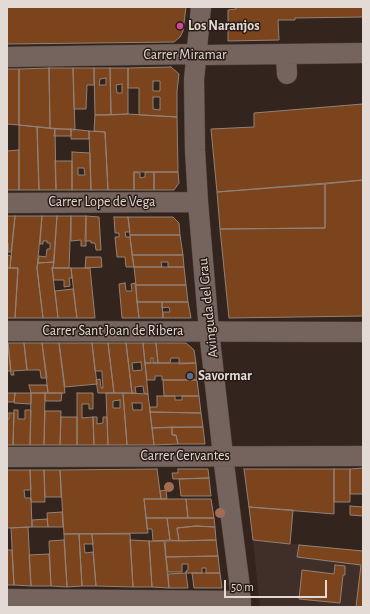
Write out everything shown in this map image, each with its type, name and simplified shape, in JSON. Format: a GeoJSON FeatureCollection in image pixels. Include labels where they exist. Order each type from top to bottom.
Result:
{"type":"FeatureCollection","features":[{"type":"Feature","properties":{"kind":"street","name":"Avinguda del Grau"},"geometry":{"type":"LineString","coordinates":[[201,7],[194,80],[195,150],[198,202],[209,331],[241,604]]}},
{"type":"Feature","properties":{"kind":"street","name":"Carrer Miramar"},"geometry":{"type":"LineString","coordinates":[[7,57],[363,53]]}},
{"type":"Feature","properties":{"kind":"street"},"geometry":{"type":"LineString","coordinates":[[286,54],[287,74]]}},
{"type":"Feature","properties":{"kind":"street","name":"Carrer Lope de Vega"},"geometry":{"type":"LineString","coordinates":[[7,203],[198,202]]}},
{"type":"Feature","properties":{"kind":"street","name":"Carrer Sant Joan de Ribera"},"geometry":{"type":"LineString","coordinates":[[7,331],[363,332]]}},
{"type":"Feature","properties":{"kind":"street","name":"Carrer Cervantes"},"geometry":{"type":"LineString","coordinates":[[7,457],[363,456]]}},
{"type":"Feature","properties":{"kind":"street"},"geometry":{"type":"LineString","coordinates":[[7,599],[241,604]]}},
{"type":"Feature","properties":{"kind":"shaded area"},"geometry":{"type":"Polygon","coordinates":[[[253,540],[363,551],[363,607],[260,607],[253,540]]]}},
{"type":"Feature","properties":{"kind":"building"},"geometry":{"type":"Polygon","coordinates":[[[7,7],[186,7],[183,31],[180,37],[174,42],[7,44],[7,7]]]}},
{"type":"Feature","properties":{"kind":"building"},"geometry":{"type":"Polygon","coordinates":[[[236,7],[363,7],[363,17],[295,18],[295,20],[278,20],[279,40],[228,41],[228,10],[236,9],[236,7]]]}},
{"type":"Feature","properties":{"kind":"building"},"geometry":{"type":"Polygon","coordinates":[[[171,67],[179,74],[177,91],[177,117],[139,115],[139,88],[128,88],[128,68],[171,67]],[[153,81],[153,91],[160,91],[160,81],[153,81]],[[153,97],[153,109],[160,110],[160,97],[153,97]]]}},
{"type":"Feature","properties":{"kind":"building"},"geometry":{"type":"Polygon","coordinates":[[[49,68],[73,68],[75,130],[50,128],[49,68]]]}},
{"type":"Feature","properties":{"kind":"building"},"geometry":{"type":"Polygon","coordinates":[[[49,68],[50,128],[19,125],[19,69],[49,68]]]}},
{"type":"Feature","properties":{"kind":"building"},"geometry":{"type":"Polygon","coordinates":[[[73,68],[94,68],[94,85],[87,85],[86,109],[74,109],[73,68]]]}},
{"type":"Feature","properties":{"kind":"building"},"geometry":{"type":"Polygon","coordinates":[[[94,68],[110,68],[111,115],[95,115],[94,68]],[[106,78],[100,79],[99,85],[106,85],[106,78]]]}},
{"type":"Feature","properties":{"kind":"building"},"geometry":{"type":"Polygon","coordinates":[[[110,68],[128,68],[128,114],[111,115],[110,68]],[[122,84],[116,85],[117,93],[122,93],[122,84]]]}},
{"type":"Feature","properties":{"kind":"building"},"geometry":{"type":"Polygon","coordinates":[[[7,69],[19,69],[19,125],[7,124],[7,69]]]}},
{"type":"Feature","properties":{"kind":"building"},"geometry":{"type":"Polygon","coordinates":[[[363,104],[363,180],[217,192],[211,129],[254,127],[254,113],[363,104]]]}},
{"type":"Feature","properties":{"kind":"building"},"geometry":{"type":"Polygon","coordinates":[[[128,114],[177,117],[178,172],[134,172],[134,190],[108,190],[105,132],[94,131],[95,115],[128,114]]]}},
{"type":"Feature","properties":{"kind":"building"},"geometry":{"type":"Polygon","coordinates":[[[19,125],[37,127],[39,190],[19,190],[19,125]]]}},
{"type":"Feature","properties":{"kind":"building"},"geometry":{"type":"Polygon","coordinates":[[[37,127],[55,129],[56,190],[39,190],[37,127]]]}},
{"type":"Feature","properties":{"kind":"building"},"geometry":{"type":"Polygon","coordinates":[[[55,129],[71,129],[71,136],[54,136],[55,129]]]}},
{"type":"Feature","properties":{"kind":"building"},"geometry":{"type":"Polygon","coordinates":[[[71,129],[89,131],[89,139],[71,139],[71,129]]]}},
{"type":"Feature","properties":{"kind":"building"},"geometry":{"type":"Polygon","coordinates":[[[89,131],[105,132],[108,190],[91,190],[89,131]]]}},
{"type":"Feature","properties":{"kind":"building"},"geometry":{"type":"Polygon","coordinates":[[[19,150],[19,190],[7,190],[7,151],[19,150]]]}},
{"type":"Feature","properties":{"kind":"building"},"geometry":{"type":"Polygon","coordinates":[[[72,152],[90,153],[91,190],[72,190],[72,152]],[[78,168],[78,175],[85,175],[84,168],[78,168]]]}},
{"type":"Feature","properties":{"kind":"building"},"geometry":{"type":"Polygon","coordinates":[[[55,161],[72,161],[72,190],[56,190],[55,161]]]}},
{"type":"Feature","properties":{"kind":"building"},"geometry":{"type":"Polygon","coordinates":[[[134,172],[140,173],[140,178],[145,177],[145,172],[154,172],[154,190],[134,190],[134,172]]]}},
{"type":"Feature","properties":{"kind":"building"},"geometry":{"type":"Polygon","coordinates":[[[154,172],[178,172],[179,183],[174,190],[154,190],[154,172]]]}},
{"type":"Feature","properties":{"kind":"building"},"geometry":{"type":"Polygon","coordinates":[[[363,180],[363,316],[229,318],[220,229],[325,228],[325,184],[363,180]]]}},
{"type":"Feature","properties":{"kind":"building"},"geometry":{"type":"Polygon","coordinates":[[[325,184],[325,228],[220,229],[217,192],[325,184]]]}},
{"type":"Feature","properties":{"kind":"building"},"geometry":{"type":"Polygon","coordinates":[[[7,216],[15,216],[11,252],[8,252],[7,243],[7,216]]]}},
{"type":"Feature","properties":{"kind":"building"},"geometry":{"type":"Polygon","coordinates":[[[15,216],[42,216],[37,268],[43,318],[15,318],[18,268],[10,268],[15,216]]]}},
{"type":"Feature","properties":{"kind":"building"},"geometry":{"type":"Polygon","coordinates":[[[42,216],[57,216],[54,262],[38,263],[39,256],[46,257],[47,249],[50,249],[50,243],[47,243],[47,241],[43,241],[43,244],[40,244],[42,216]]]}},
{"type":"Feature","properties":{"kind":"building"},"geometry":{"type":"Polygon","coordinates":[[[57,216],[71,216],[69,268],[53,268],[57,216]]]}},
{"type":"Feature","properties":{"kind":"building"},"geometry":{"type":"Polygon","coordinates":[[[71,216],[86,216],[86,246],[81,246],[81,240],[71,241],[71,216]]]}},
{"type":"Feature","properties":{"kind":"building"},"geometry":{"type":"Polygon","coordinates":[[[86,216],[99,217],[101,250],[96,250],[95,243],[85,241],[86,216]]]}},
{"type":"Feature","properties":{"kind":"building"},"geometry":{"type":"Polygon","coordinates":[[[114,217],[128,217],[130,232],[125,232],[126,237],[130,237],[134,267],[126,267],[125,257],[117,257],[115,237],[119,237],[119,233],[115,233],[114,217]]]}},
{"type":"Feature","properties":{"kind":"building"},"geometry":{"type":"Polygon","coordinates":[[[128,217],[173,217],[179,223],[180,235],[130,235],[128,217]]]}},
{"type":"Feature","properties":{"kind":"building"},"geometry":{"type":"Polygon","coordinates":[[[130,235],[180,235],[183,255],[132,255],[130,235]]]}},
{"type":"Feature","properties":{"kind":"building"},"geometry":{"type":"Polygon","coordinates":[[[7,255],[11,256],[10,268],[7,268],[7,255]]]}},
{"type":"Feature","properties":{"kind":"building"},"geometry":{"type":"Polygon","coordinates":[[[132,255],[183,255],[184,267],[168,267],[168,262],[161,262],[162,267],[134,267],[132,255]]]}},
{"type":"Feature","properties":{"kind":"building"},"geometry":{"type":"Polygon","coordinates":[[[86,257],[101,257],[102,267],[85,268],[86,257]]]}},
{"type":"Feature","properties":{"kind":"building"},"geometry":{"type":"Polygon","coordinates":[[[54,262],[52,268],[58,318],[43,318],[37,268],[38,263],[54,262]]]}},
{"type":"Feature","properties":{"kind":"building"},"geometry":{"type":"Polygon","coordinates":[[[134,267],[184,267],[186,285],[136,285],[134,267]]]}},
{"type":"Feature","properties":{"kind":"building"},"geometry":{"type":"Polygon","coordinates":[[[7,268],[18,268],[15,318],[7,318],[7,268]]]}},
{"type":"Feature","properties":{"kind":"building"},"geometry":{"type":"Polygon","coordinates":[[[52,268],[71,268],[72,278],[69,278],[70,286],[64,287],[64,280],[54,280],[52,268]]]}},
{"type":"Feature","properties":{"kind":"building"},"geometry":{"type":"Polygon","coordinates":[[[71,268],[90,268],[95,318],[77,318],[71,268]]]}},
{"type":"Feature","properties":{"kind":"building"},"geometry":{"type":"Polygon","coordinates":[[[125,283],[126,291],[132,291],[131,284],[135,283],[139,318],[122,318],[119,284],[125,283]]]}},
{"type":"Feature","properties":{"kind":"building"},"geometry":{"type":"Polygon","coordinates":[[[136,285],[186,285],[188,302],[137,302],[136,285]]]}},
{"type":"Feature","properties":{"kind":"building"},"geometry":{"type":"Polygon","coordinates":[[[73,289],[77,318],[58,318],[55,291],[73,289]]]}},
{"type":"Feature","properties":{"kind":"building"},"geometry":{"type":"Polygon","coordinates":[[[137,302],[162,302],[163,318],[139,318],[137,302]]]}},
{"type":"Feature","properties":{"kind":"building"},"geometry":{"type":"Polygon","coordinates":[[[162,302],[188,302],[191,318],[163,318],[163,312],[170,312],[169,307],[162,308],[162,302]]]}},
{"type":"Feature","properties":{"kind":"building"},"geometry":{"type":"Polygon","coordinates":[[[8,343],[11,371],[7,371],[8,343]]]}},
{"type":"Feature","properties":{"kind":"building"},"geometry":{"type":"Polygon","coordinates":[[[8,343],[24,343],[27,370],[13,371],[14,375],[11,375],[8,343]]]}},
{"type":"Feature","properties":{"kind":"building"},"geometry":{"type":"Polygon","coordinates":[[[24,343],[42,343],[47,378],[41,378],[40,370],[27,370],[24,343]]]}},
{"type":"Feature","properties":{"kind":"building"},"geometry":{"type":"Polygon","coordinates":[[[42,343],[59,343],[65,393],[48,393],[42,343]]]}},
{"type":"Feature","properties":{"kind":"building"},"geometry":{"type":"Polygon","coordinates":[[[59,343],[92,343],[97,384],[65,387],[59,343]]]}},
{"type":"Feature","properties":{"kind":"building"},"geometry":{"type":"Polygon","coordinates":[[[92,343],[108,343],[114,393],[98,393],[96,380],[100,379],[101,388],[103,388],[102,371],[95,371],[92,343]]]}},
{"type":"Feature","properties":{"kind":"building"},"geometry":{"type":"Polygon","coordinates":[[[108,343],[126,343],[132,393],[114,393],[108,343]]]}},
{"type":"Feature","properties":{"kind":"building"},"geometry":{"type":"Polygon","coordinates":[[[126,343],[143,343],[148,394],[144,393],[143,386],[135,387],[136,393],[132,393],[126,343]],[[141,362],[132,363],[133,371],[142,370],[141,362]]]}},
{"type":"Feature","properties":{"kind":"building"},"geometry":{"type":"Polygon","coordinates":[[[143,343],[156,343],[158,363],[153,363],[153,358],[151,358],[151,363],[145,363],[143,343]]]}},
{"type":"Feature","properties":{"kind":"building"},"geometry":{"type":"Polygon","coordinates":[[[156,343],[186,343],[194,350],[196,363],[179,364],[179,358],[171,358],[170,363],[158,363],[156,343]]]}},
{"type":"Feature","properties":{"kind":"building"},"geometry":{"type":"Polygon","coordinates":[[[145,363],[196,363],[197,380],[162,380],[162,376],[155,376],[155,380],[147,380],[145,363]]]}},
{"type":"Feature","properties":{"kind":"building"},"geometry":{"type":"Polygon","coordinates":[[[163,380],[197,380],[199,396],[164,396],[163,380]]]}},
{"type":"Feature","properties":{"kind":"building"},"geometry":{"type":"Polygon","coordinates":[[[29,385],[47,385],[48,393],[31,393],[29,385]]]}},
{"type":"Feature","properties":{"kind":"building"},"geometry":{"type":"Polygon","coordinates":[[[7,393],[15,393],[14,402],[7,402],[7,393]]]}},
{"type":"Feature","properties":{"kind":"building"},"geometry":{"type":"Polygon","coordinates":[[[15,393],[31,393],[31,404],[14,403],[15,393]]]}},
{"type":"Feature","properties":{"kind":"building"},"geometry":{"type":"Polygon","coordinates":[[[31,393],[45,393],[44,445],[30,445],[31,393]]]}},
{"type":"Feature","properties":{"kind":"building"},"geometry":{"type":"Polygon","coordinates":[[[45,393],[62,393],[61,401],[45,401],[45,393]]]}},
{"type":"Feature","properties":{"kind":"building"},"geometry":{"type":"Polygon","coordinates":[[[77,393],[93,393],[93,409],[89,409],[89,404],[82,404],[82,418],[93,417],[94,445],[77,445],[77,393]]]}},
{"type":"Feature","properties":{"kind":"building"},"geometry":{"type":"Polygon","coordinates":[[[106,393],[123,393],[127,445],[108,445],[106,393]],[[120,400],[113,401],[113,408],[120,408],[120,400]]]}},
{"type":"Feature","properties":{"kind":"building"},"geometry":{"type":"Polygon","coordinates":[[[123,393],[148,394],[154,445],[127,445],[123,393]],[[132,403],[133,410],[142,410],[142,403],[132,403]]]}},
{"type":"Feature","properties":{"kind":"building"},"geometry":{"type":"Polygon","coordinates":[[[157,396],[175,396],[175,400],[182,400],[182,396],[199,396],[201,413],[150,412],[150,407],[157,407],[157,396]]]}},
{"type":"Feature","properties":{"kind":"building"},"geometry":{"type":"Polygon","coordinates":[[[14,410],[18,410],[18,419],[25,419],[25,410],[31,410],[30,445],[13,445],[14,410]]]}},
{"type":"Feature","properties":{"kind":"building"},"geometry":{"type":"Polygon","coordinates":[[[45,411],[61,411],[60,445],[44,445],[45,411]]]}},
{"type":"Feature","properties":{"kind":"building"},"geometry":{"type":"Polygon","coordinates":[[[150,412],[201,413],[203,427],[152,428],[150,412]]]}},
{"type":"Feature","properties":{"kind":"building"},"geometry":{"type":"Polygon","coordinates":[[[9,413],[14,413],[13,445],[7,445],[7,419],[9,419],[9,413]]]}},
{"type":"Feature","properties":{"kind":"building"},"geometry":{"type":"Polygon","coordinates":[[[61,417],[77,417],[77,445],[60,445],[61,417]]]}},
{"type":"Feature","properties":{"kind":"building"},"geometry":{"type":"Polygon","coordinates":[[[93,417],[97,417],[97,424],[103,423],[103,417],[107,417],[108,445],[94,445],[93,417]]]}},
{"type":"Feature","properties":{"kind":"building"},"geometry":{"type":"Polygon","coordinates":[[[172,427],[203,427],[205,444],[178,444],[176,435],[172,435],[172,427]]]}},
{"type":"Feature","properties":{"kind":"building"},"geometry":{"type":"Polygon","coordinates":[[[172,427],[172,435],[176,435],[178,444],[154,445],[152,428],[172,427]]]}},
{"type":"Feature","properties":{"kind":"building"},"geometry":{"type":"Polygon","coordinates":[[[363,468],[363,494],[350,494],[350,469],[363,468]]]}},
{"type":"Feature","properties":{"kind":"building"},"geometry":{"type":"Polygon","coordinates":[[[157,469],[161,499],[144,499],[148,533],[64,534],[60,470],[157,469]]]}},
{"type":"Feature","properties":{"kind":"building"},"geometry":{"type":"Polygon","coordinates":[[[178,469],[208,469],[209,478],[173,479],[172,473],[178,473],[178,469]]]}},
{"type":"Feature","properties":{"kind":"building"},"geometry":{"type":"Polygon","coordinates":[[[244,469],[334,469],[334,514],[249,507],[244,469]]]}},
{"type":"Feature","properties":{"kind":"building"},"geometry":{"type":"Polygon","coordinates":[[[334,469],[350,469],[350,502],[334,502],[334,469]]]}},
{"type":"Feature","properties":{"kind":"building"},"geometry":{"type":"Polygon","coordinates":[[[7,470],[30,470],[31,490],[24,490],[25,498],[31,498],[32,527],[7,528],[7,470]]]}},
{"type":"Feature","properties":{"kind":"building"},"geometry":{"type":"Polygon","coordinates":[[[30,470],[44,470],[45,502],[31,502],[30,470]]]}},
{"type":"Feature","properties":{"kind":"building"},"geometry":{"type":"Polygon","coordinates":[[[44,470],[60,470],[61,497],[45,497],[44,470]]]}},
{"type":"Feature","properties":{"kind":"building"},"geometry":{"type":"Polygon","coordinates":[[[209,478],[211,496],[181,496],[179,479],[209,478]]]}},
{"type":"Feature","properties":{"kind":"building"},"geometry":{"type":"Polygon","coordinates":[[[166,490],[167,499],[161,499],[160,491],[166,490]]]}},
{"type":"Feature","properties":{"kind":"building"},"geometry":{"type":"Polygon","coordinates":[[[144,499],[186,499],[188,518],[146,518],[144,499]]]}},
{"type":"Feature","properties":{"kind":"building"},"geometry":{"type":"Polygon","coordinates":[[[186,499],[211,499],[214,518],[188,518],[186,499]]]}},
{"type":"Feature","properties":{"kind":"building"},"geometry":{"type":"Polygon","coordinates":[[[350,506],[363,507],[363,516],[350,515],[350,506]]]}},
{"type":"Feature","properties":{"kind":"building"},"geometry":{"type":"Polygon","coordinates":[[[249,507],[293,510],[290,544],[253,540],[249,507]]]}},
{"type":"Feature","properties":{"kind":"building"},"geometry":{"type":"Polygon","coordinates":[[[62,512],[63,527],[48,527],[47,513],[62,512]]]}},
{"type":"Feature","properties":{"kind":"building"},"geometry":{"type":"Polygon","coordinates":[[[146,518],[167,518],[170,540],[153,541],[152,529],[147,529],[146,518]]]}},
{"type":"Feature","properties":{"kind":"building"},"geometry":{"type":"Polygon","coordinates":[[[167,518],[214,518],[215,527],[196,526],[177,528],[179,541],[170,540],[167,518]]]}},
{"type":"Feature","properties":{"kind":"building"},"geometry":{"type":"Polygon","coordinates":[[[47,519],[48,527],[32,527],[32,520],[47,519]]]}},
{"type":"Feature","properties":{"kind":"building"},"geometry":{"type":"Polygon","coordinates":[[[196,526],[215,527],[216,540],[179,541],[177,528],[196,526]]]}},
{"type":"Feature","properties":{"kind":"building"},"geometry":{"type":"Polygon","coordinates":[[[28,527],[31,586],[14,585],[11,528],[28,527]]]}},
{"type":"Feature","properties":{"kind":"building"},"geometry":{"type":"Polygon","coordinates":[[[64,534],[79,534],[82,586],[67,587],[64,534]]]}},
{"type":"Feature","properties":{"kind":"building"},"geometry":{"type":"Polygon","coordinates":[[[79,534],[92,534],[93,544],[84,544],[85,553],[93,552],[96,586],[82,586],[79,534]]]}},
{"type":"Feature","properties":{"kind":"building"},"geometry":{"type":"Polygon","coordinates":[[[92,534],[130,534],[133,587],[96,586],[92,534]]]}},
{"type":"Feature","properties":{"kind":"building"},"geometry":{"type":"Polygon","coordinates":[[[64,540],[67,587],[51,586],[49,541],[64,540]]]}},
{"type":"Feature","properties":{"kind":"building"},"geometry":{"type":"Polygon","coordinates":[[[130,540],[149,541],[152,587],[133,587],[130,540]]]}},
{"type":"Feature","properties":{"kind":"building"},"geometry":{"type":"Polygon","coordinates":[[[216,540],[218,556],[166,557],[165,541],[216,540]]]}},
{"type":"Feature","properties":{"kind":"building"},"geometry":{"type":"Polygon","coordinates":[[[149,541],[164,541],[169,588],[152,587],[149,541]]]}},
{"type":"Feature","properties":{"kind":"building"},"geometry":{"type":"Polygon","coordinates":[[[299,545],[363,551],[363,607],[356,607],[361,565],[297,557],[299,545]]]}},
{"type":"Feature","properties":{"kind":"building"},"geometry":{"type":"Polygon","coordinates":[[[7,550],[12,550],[14,585],[7,585],[7,550]]]}},
{"type":"Feature","properties":{"kind":"building"},"geometry":{"type":"Polygon","coordinates":[[[49,554],[51,586],[31,586],[29,555],[49,554]]]}},
{"type":"Feature","properties":{"kind":"building"},"geometry":{"type":"Polygon","coordinates":[[[218,556],[220,573],[206,573],[206,568],[202,568],[202,573],[186,573],[188,570],[188,564],[182,564],[182,572],[168,572],[166,557],[218,556]]]}},
{"type":"Feature","properties":{"kind":"building"},"geometry":{"type":"Polygon","coordinates":[[[335,565],[345,566],[345,575],[343,575],[340,603],[299,599],[302,570],[334,574],[335,565]]]}},
{"type":"Feature","properties":{"kind":"building"},"geometry":{"type":"Polygon","coordinates":[[[186,573],[188,588],[169,588],[168,574],[186,573]]]}},
{"type":"Feature","properties":{"kind":"building"},"geometry":{"type":"Polygon","coordinates":[[[192,573],[220,573],[222,588],[194,588],[192,573]]]}},
{"type":"Feature","properties":{"kind":"place","name":"Los Naranjos"},"geometry":{"type":"Point","coordinates":[180,26]}},
{"type":"Feature","properties":{"kind":"place","name":"Savormar"},"geometry":{"type":"Point","coordinates":[190,376]}}]}
